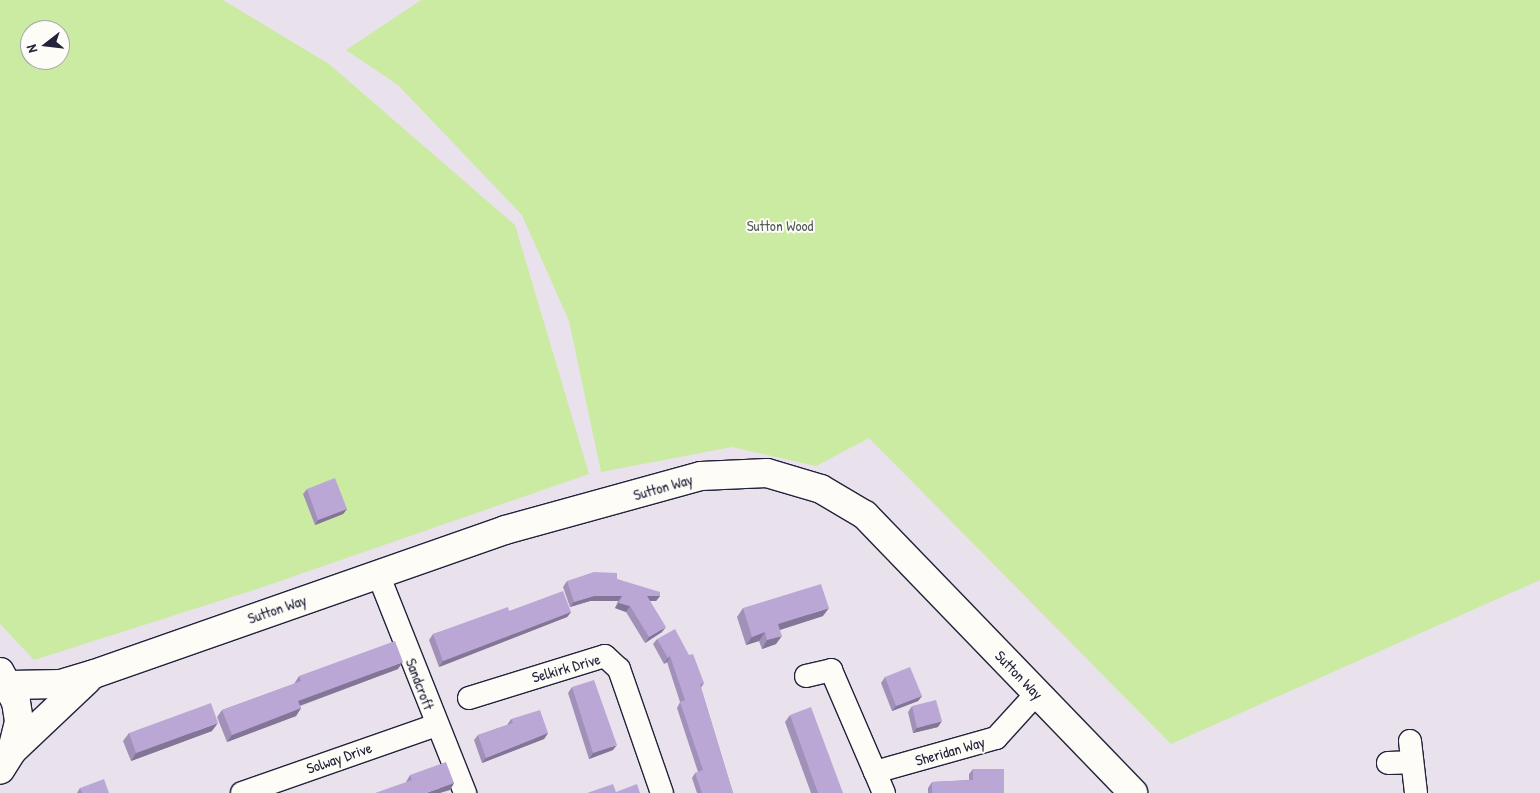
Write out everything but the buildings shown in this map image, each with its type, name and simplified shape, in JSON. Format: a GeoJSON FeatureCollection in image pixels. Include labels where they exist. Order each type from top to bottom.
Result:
{"type":"FeatureCollection","features":[{"type":"Feature","properties":{"kind":"street","name":"Sutton Way"},"geometry":{"type":"LineString","coordinates":[[5,679],[61,684],[505,530],[701,476],[766,473],[821,489],[865,515],[1133,793]]}},
{"type":"Feature","properties":{"kind":"street","name":"Sandcroft"},"geometry":{"type":"LineString","coordinates":[[378,574],[436,725],[465,793]]}},
{"type":"Feature","properties":{"kind":"street","name":"Selkirk Drive"},"geometry":{"type":"LineString","coordinates":[[469,698],[605,656],[619,668],[662,793]]}},
{"type":"Feature","properties":{"kind":"street"},"geometry":{"type":"LineString","coordinates":[[806,676],[831,670],[884,793]]}},
{"type":"Feature","properties":{"kind":"street","name":"Sutton Way"},"geometry":{"type":"LineString","coordinates":[[6,760],[64,698],[94,674]]}},
{"type":"Feature","properties":{"kind":"street"},"geometry":{"type":"LineString","coordinates":[[5,679],[19,722],[6,760]]}},
{"type":"Feature","properties":{"kind":"street","name":"Sheridan Way"},"geometry":{"type":"LineString","coordinates":[[875,772],[996,738],[1036,694]]}},
{"type":"Feature","properties":{"kind":"street","name":"Solway Drive"},"geometry":{"type":"LineString","coordinates":[[242,793],[436,725]]}},
{"type":"Feature","properties":{"kind":"street"},"geometry":{"type":"LineString","coordinates":[[1388,763],[1411,752],[1416,793]]}},
{"type":"Feature","properties":{"kind":"green space"},"geometry":{"type":"Polygon","coordinates":[[[0,0],[223,0],[329,64],[515,225],[589,474],[260,588],[34,660],[0,624],[0,0]]]}},
{"type":"Feature","properties":{"kind":"green space","name":"Sutton Wood"},"geometry":{"type":"Polygon","coordinates":[[[421,0],[1540,0],[1540,580],[1171,744],[869,438],[816,466],[732,447],[601,472],[569,321],[522,215],[398,85],[346,50],[421,0]]]}}]}
